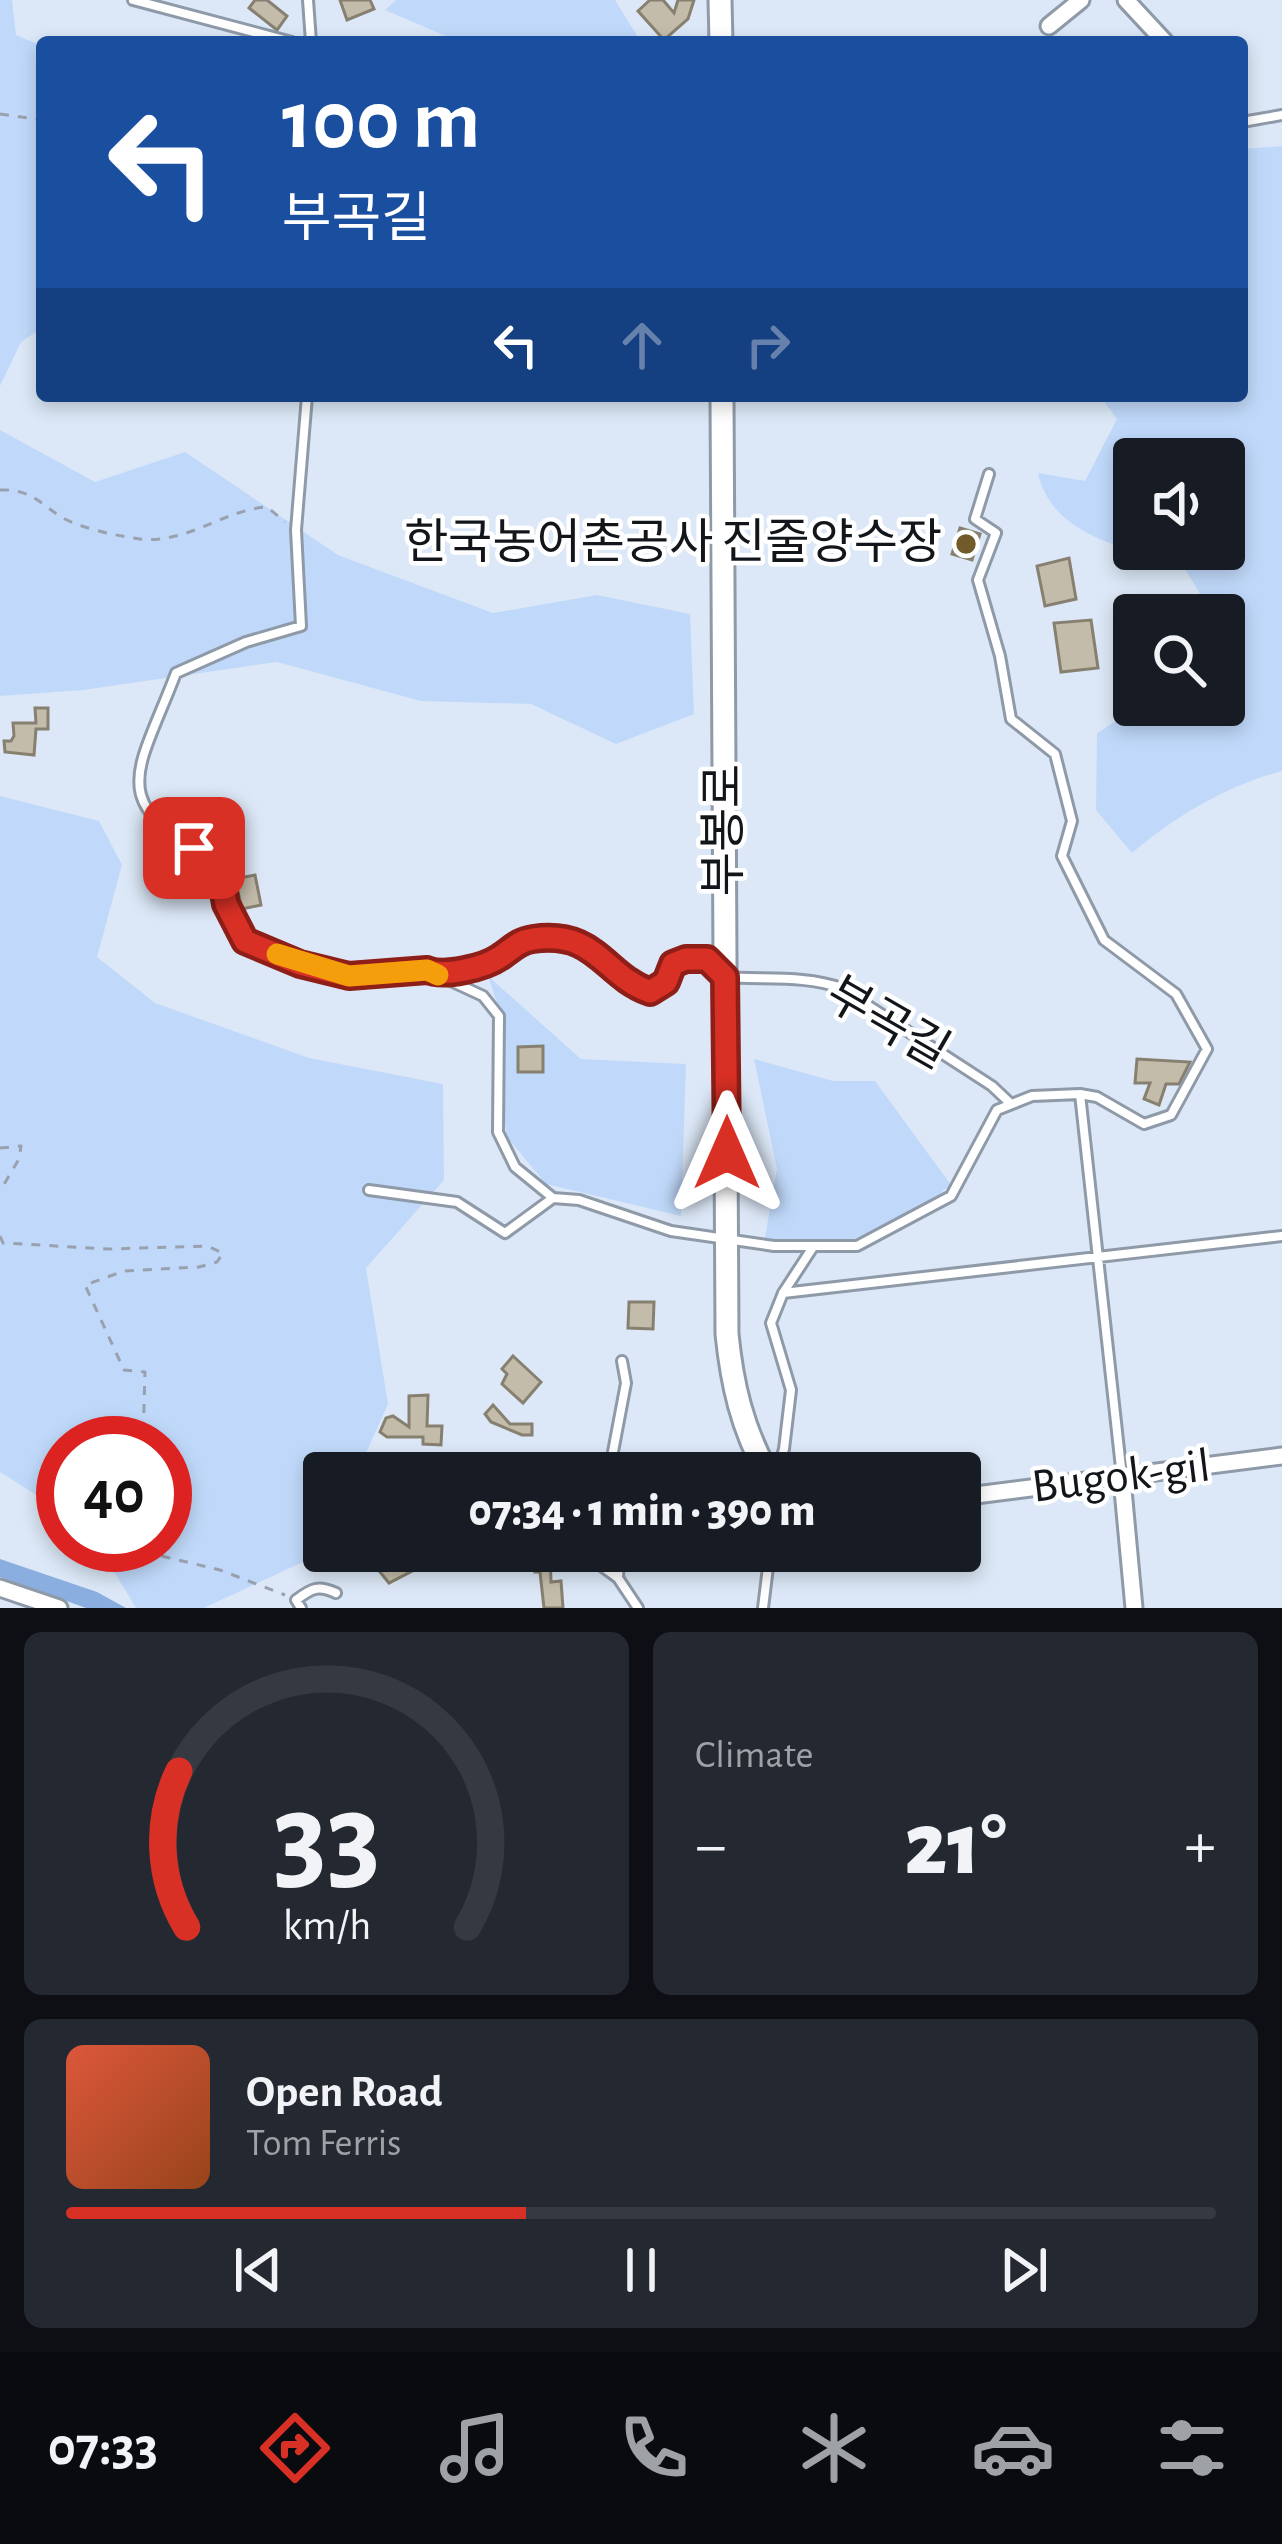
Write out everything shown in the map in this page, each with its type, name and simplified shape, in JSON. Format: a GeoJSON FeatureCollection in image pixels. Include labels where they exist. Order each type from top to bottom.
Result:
{"type":"FeatureCollection","features":[{"type":"Feature","properties":{"kind":"street"},"geometry":{"type":"LineString","coordinates":[[720,0],[721,36]]}},
{"type":"Feature","properties":{"kind":"street"},"geometry":{"type":"LineString","coordinates":[[1049,26],[1081,0]]}},
{"type":"Feature","properties":{"kind":"street"},"geometry":{"type":"LineString","coordinates":[[1126,0],[1159,36]]}},
{"type":"Feature","properties":{"kind":"street","name":"부봉로"},"geometry":{"type":"LineString","coordinates":[[722,402],[731,1372],[743,1425],[756,1452]]}},
{"type":"Feature","properties":{"kind":"street","name":"Bugok-gil"},"geometry":{"type":"LineString","coordinates":[[981,1495],[1282,1456]]}},
{"type":"Feature","properties":{"kind":"street"},"geometry":{"type":"LineString","coordinates":[[1122,1479],[1134,1608]]}},
{"type":"Feature","properties":{"kind":"street"},"geometry":{"type":"LineString","coordinates":[[0,1588],[59,1608]]}},
{"type":"Feature","properties":{"kind":"lane"},"geometry":{"type":"LineString","coordinates":[[133,0],[269,36]]}},
{"type":"Feature","properties":{"kind":"lane"},"geometry":{"type":"LineString","coordinates":[[308,0],[311,36]]}},
{"type":"Feature","properties":{"kind":"lane"},"geometry":{"type":"LineString","coordinates":[[1248,121],[1282,116]]}},
{"type":"Feature","properties":{"kind":"lane"},"geometry":{"type":"LineString","coordinates":[[307,402],[296,530],[302,626],[246,642],[176,673],[137,775],[143,808],[171,837],[218,860],[226,904],[245,941],[300,964],[349,976],[427,970],[483,996],[499,1016],[498,1132],[515,1167],[554,1198],[579,1200],[671,1231],[813,1247],[783,1293],[771,1329],[787,1371],[791,1399],[781,1452]]}},
{"type":"Feature","properties":{"kind":"lane"},"geometry":{"type":"LineString","coordinates":[[989,474],[975,518],[996,533],[978,580],[1000,656],[1011,719],[1055,754],[1072,821],[1062,856],[1104,940],[1176,994],[1207,1049],[1171,1115],[1144,1124],[1097,1097],[1079,1094],[1033,1096],[1011,1104]]}},
{"type":"Feature","properties":{"kind":"lane","name":"부곡길"},"geometry":{"type":"LineString","coordinates":[[439,975],[496,961],[515,945],[535,939],[585,943],[634,986],[650,992],[666,982],[673,964],[686,959],[707,959],[725,977],[793,982],[816,978],[841,988],[992,1086],[1011,1104],[997,1110],[951,1196],[857,1246],[813,1247]]}},
{"type":"Feature","properties":{"kind":"lane"},"geometry":{"type":"LineString","coordinates":[[1079,1094],[1122,1479]]}},
{"type":"Feature","properties":{"kind":"lane"},"geometry":{"type":"LineString","coordinates":[[369,1190],[457,1202],[505,1233],[554,1198]]}},
{"type":"Feature","properties":{"kind":"lane"},"geometry":{"type":"LineString","coordinates":[[783,1293],[1282,1236]]}},
{"type":"Feature","properties":{"kind":"lane"},"geometry":{"type":"LineString","coordinates":[[613,1452],[626,1382],[622,1361]]}},
{"type":"Feature","properties":{"kind":"lane"},"geometry":{"type":"LineString","coordinates":[[609,1572],[638,1608]]}},
{"type":"Feature","properties":{"kind":"lane"},"geometry":{"type":"LineString","coordinates":[[617,1578],[618,1572]]}},
{"type":"Feature","properties":{"kind":"lane"},"geometry":{"type":"LineString","coordinates":[[763,1608],[767,1572]]}},
{"type":"Feature","properties":{"kind":"lane"},"geometry":{"type":"LineString","coordinates":[[298,1604],[320,1586],[336,1593]]}},
{"type":"Feature","properties":{"kind":"path"},"geometry":{"type":"LineString","coordinates":[[0,114],[36,119]]}},
{"type":"Feature","properties":{"kind":"path"},"geometry":{"type":"LineString","coordinates":[[0,490],[26,490],[60,516],[139,539],[167,539],[197,531],[243,508],[267,507],[296,530]]}},
{"type":"Feature","properties":{"kind":"path"},"geometry":{"type":"LineString","coordinates":[[0,1148],[20,1146],[19,1159],[0,1191]]}},
{"type":"Feature","properties":{"kind":"path"},"geometry":{"type":"LineString","coordinates":[[0,1236],[3,1244],[206,1246],[223,1253],[217,1262],[199,1267],[124,1271],[85,1285],[124,1370],[145,1372],[144,1416]]}},
{"type":"Feature","properties":{"kind":"path"},"geometry":{"type":"LineString","coordinates":[[192,1563],[220,1570],[298,1604]]}},
{"type":"Feature","properties":{"kind":"shaded area"},"geometry":{"type":"Polygon","coordinates":[[[0,0],[12,0],[16,35],[36,43],[36,332],[21,342],[0,386],[0,0]]]}},
{"type":"Feature","properties":{"kind":"shaded area"},"geometry":{"type":"Polygon","coordinates":[[[396,0],[615,0],[637,36],[446,36],[385,10],[396,0]]]}},
{"type":"Feature","properties":{"kind":"shaded area"},"geometry":{"type":"Polygon","coordinates":[[[1282,146],[1282,771],[1202,804],[1132,853],[1096,810],[1097,733],[1113,723],[1245,726],[1245,594],[1200,594],[1186,570],[1245,570],[1245,438],[1113,438],[1113,544],[1075,526],[1059,512],[1038,473],[1085,481],[1117,419],[1104,402],[1248,402],[1248,149],[1282,146]]]}},
{"type":"Feature","properties":{"kind":"shaded area"},"geometry":{"type":"Polygon","coordinates":[[[0,430],[95,482],[185,452],[338,555],[493,613],[597,595],[690,614],[694,714],[616,744],[531,704],[421,701],[277,662],[83,690],[0,696],[0,430]]]}},
{"type":"Feature","properties":{"kind":"shaded area"},"geometry":{"type":"Polygon","coordinates":[[[0,796],[99,821],[122,865],[97,957],[155,1003],[309,1058],[443,1084],[444,1180],[366,1268],[388,1404],[366,1452],[303,1452],[303,1562],[204,1608],[136,1608],[114,1572],[192,1572],[192,1416],[36,1416],[36,1495],[0,1472],[0,796]]]}},
{"type":"Feature","properties":{"kind":"shaded area"},"geometry":{"type":"Polygon","coordinates":[[[488,976],[581,1059],[686,1064],[681,1216],[546,1184],[507,1137],[500,1087],[505,1027],[488,976]]]}},
{"type":"Feature","properties":{"kind":"shaded area"},"geometry":{"type":"Polygon","coordinates":[[[754,1059],[833,1081],[875,1081],[951,1185],[917,1211],[842,1244],[764,1243],[777,1169],[754,1059]]]}},
{"type":"Feature","properties":{"kind":"shaded area"},"geometry":{"type":"Polygon","coordinates":[[[0,1559],[97,1592],[126,1608],[86,1608],[0,1577],[0,1559]]]}},
{"type":"Feature","properties":{"kind":"building"},"geometry":{"type":"Polygon","coordinates":[[[255,0],[267,0],[287,16],[277,30],[249,8],[255,0]]]}},
{"type":"Feature","properties":{"kind":"building"},"geometry":{"type":"Polygon","coordinates":[[[340,0],[370,0],[374,9],[347,20],[340,0]]]}},
{"type":"Feature","properties":{"kind":"building"},"geometry":{"type":"Polygon","coordinates":[[[650,0],[663,0],[674,13],[678,0],[694,0],[688,19],[669,36],[660,36],[638,11],[650,0]]]}},
{"type":"Feature","properties":{"kind":"building","name":"한국농어촌공사 진줄양수장"},"geometry":{"type":"Polygon","coordinates":[[[960,528],[980,534],[972,560],[952,554],[960,528]]]}},
{"type":"Feature","properties":{"kind":"building"},"geometry":{"type":"Polygon","coordinates":[[[1069,558],[1076,599],[1045,606],[1037,566],[1069,558]]]}},
{"type":"Feature","properties":{"kind":"building"},"geometry":{"type":"Polygon","coordinates":[[[1091,620],[1098,668],[1061,672],[1054,623],[1091,620]]]}},
{"type":"Feature","properties":{"kind":"building"},"geometry":{"type":"Polygon","coordinates":[[[35,708],[48,708],[48,729],[36,729],[34,755],[5,752],[4,741],[14,736],[13,723],[36,723],[35,708]]]}},
{"type":"Feature","properties":{"kind":"building"},"geometry":{"type":"Polygon","coordinates":[[[255,875],[261,905],[242,909],[235,879],[255,875]]]}},
{"type":"Feature","properties":{"kind":"building"},"geometry":{"type":"Polygon","coordinates":[[[543,1046],[543,1072],[518,1072],[518,1047],[543,1046]]]}},
{"type":"Feature","properties":{"kind":"building"},"geometry":{"type":"Polygon","coordinates":[[[1137,1059],[1190,1062],[1179,1084],[1166,1084],[1159,1105],[1144,1099],[1150,1083],[1135,1083],[1137,1059]]]}},
{"type":"Feature","properties":{"kind":"building"},"geometry":{"type":"Polygon","coordinates":[[[629,1302],[654,1302],[653,1329],[628,1328],[629,1302]]]}},
{"type":"Feature","properties":{"kind":"building"},"geometry":{"type":"Polygon","coordinates":[[[513,1356],[541,1382],[523,1403],[502,1384],[507,1374],[502,1369],[513,1356]]]}},
{"type":"Feature","properties":{"kind":"building"},"geometry":{"type":"Polygon","coordinates":[[[428,1395],[427,1426],[442,1426],[441,1445],[423,1444],[423,1437],[387,1437],[380,1432],[386,1418],[393,1416],[409,1427],[409,1396],[428,1395]]]}},
{"type":"Feature","properties":{"kind":"building"},"geometry":{"type":"Polygon","coordinates":[[[493,1405],[510,1424],[532,1424],[532,1435],[491,1422],[485,1414],[493,1405]]]}},
{"type":"Feature","properties":{"kind":"building"},"geometry":{"type":"Polygon","coordinates":[[[380,1572],[410,1572],[389,1583],[380,1572]]]}},
{"type":"Feature","properties":{"kind":"building"},"geometry":{"type":"Polygon","coordinates":[[[540,1572],[551,1572],[551,1582],[561,1581],[563,1608],[544,1608],[540,1572]]]}},
{"type":"Feature","properties":{"kind":"slow traffic"},"geometry":{"type":"LineString","coordinates":[[277,954],[349,976],[427,970],[438,975]]}},
{"type":"Feature","properties":{"kind":"place","name":"한국농어촌공사 진줄양수장"},"geometry":{"type":"Point","coordinates":[966,544]}},
{"type":"Feature","properties":{"kind":"route"},"geometry":{"type":"LineString","coordinates":[[194,848],[218,860],[226,904],[245,941],[300,964],[349,976],[427,970],[439,975],[496,961],[515,945],[535,939],[585,943],[634,986],[650,992],[666,982],[673,964],[707,959],[725,977],[727,1153]]}}]}
